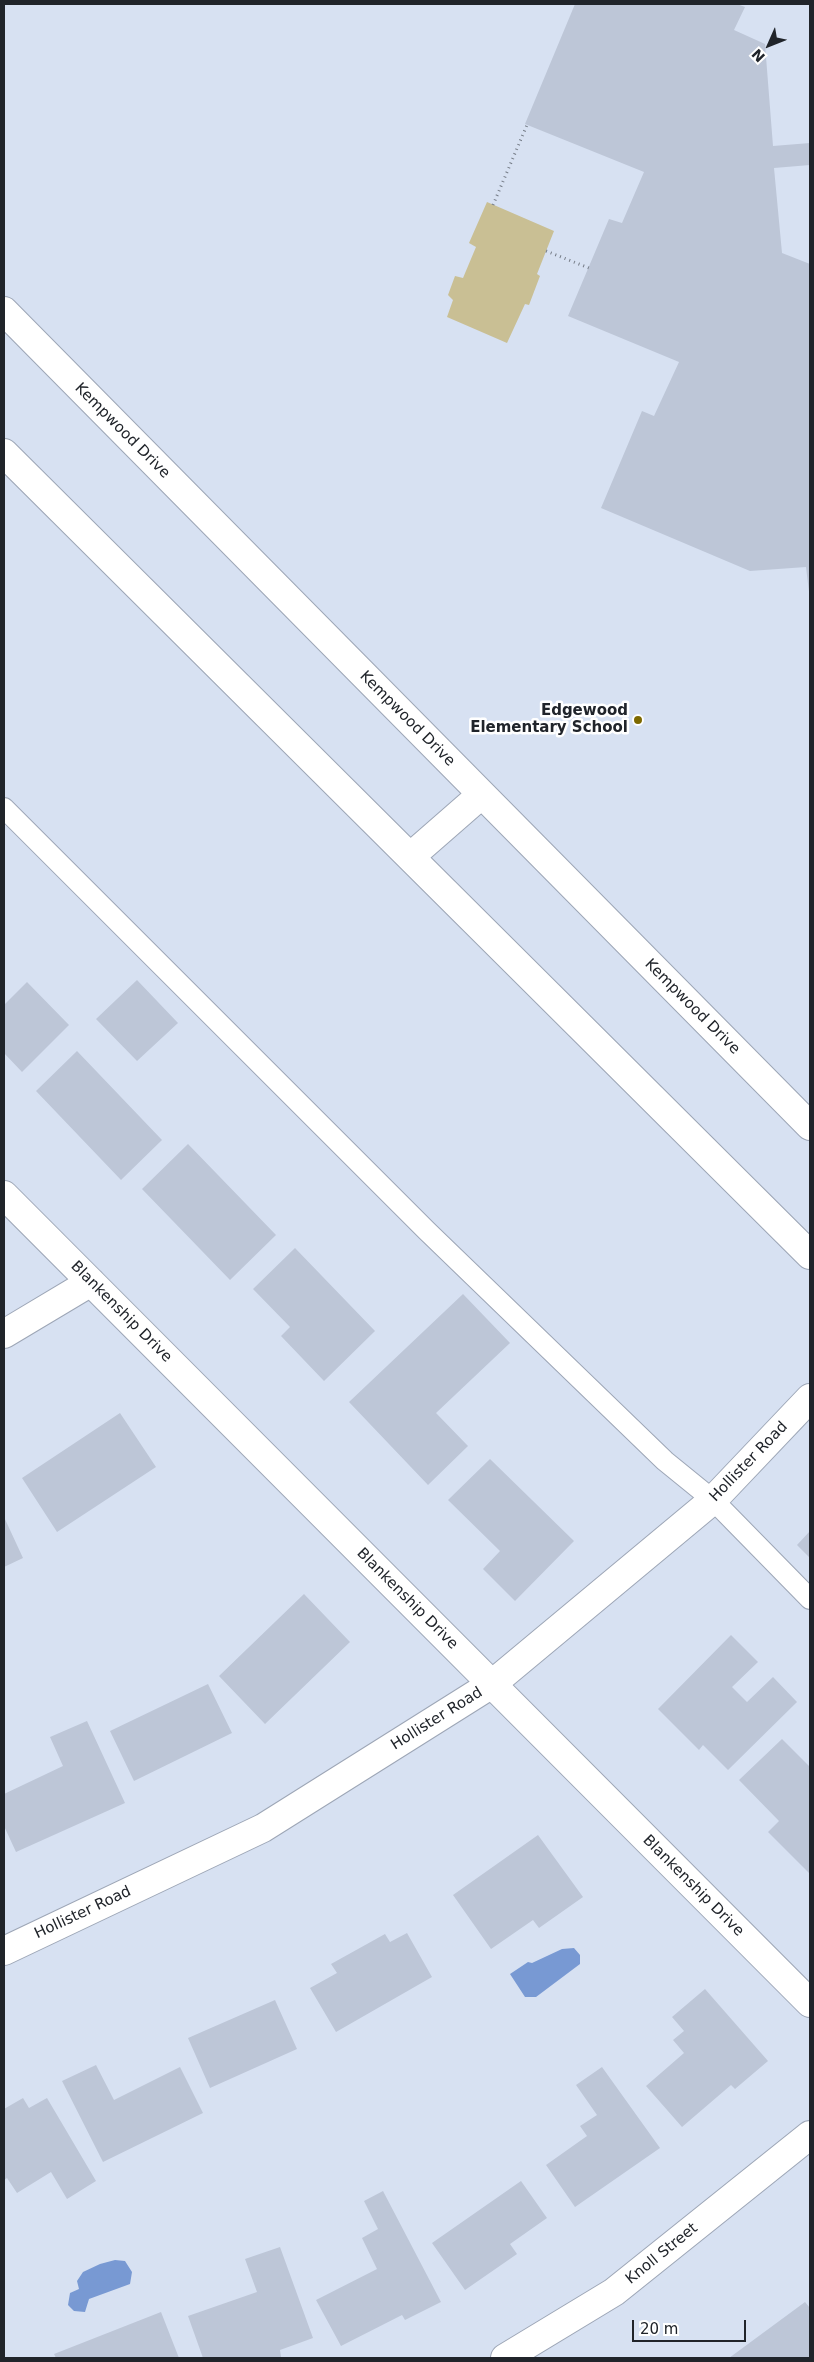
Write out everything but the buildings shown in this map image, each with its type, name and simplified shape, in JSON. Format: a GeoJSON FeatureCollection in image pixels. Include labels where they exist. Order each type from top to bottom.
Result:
{"type":"FeatureCollection","features":[{"type":"Feature","properties":{"kind":"street","name":"Kempwood Drive"},"geometry":{"type":"LineString","coordinates":[[4,311],[810,1126]]}},
{"type":"Feature","properties":{"kind":"street"},"geometry":{"type":"LineString","coordinates":[[4,452],[810,1255]]}},
{"type":"Feature","properties":{"kind":"street"},"geometry":{"type":"LineString","coordinates":[[410,857],[481,794]]}},
{"type":"Feature","properties":{"kind":"street","name":"Blankenship Drive"},"geometry":{"type":"LineString","coordinates":[[4,1195],[810,2003]]}},
{"type":"Feature","properties":{"kind":"street"},"geometry":{"type":"LineString","coordinates":[[4,1334],[91,1282]]}},
{"type":"Feature","properties":{"kind":"street","name":"Hollister Road"},"geometry":{"type":"LineString","coordinates":[[4,1951],[264,1828],[492,1684],[713,1500],[810,1398]]}},
{"type":"Feature","properties":{"kind":"street","name":"Knoll Street"},"geometry":{"type":"LineString","coordinates":[[505,2358],[614,2292],[810,2135]]}},
{"type":"Feature","properties":{"kind":"lane"},"geometry":{"type":"LineString","coordinates":[[4,808],[434,1237],[665,1461],[713,1500],[810,1598]]}},
{"type":"Feature","properties":{"kind":"path"},"geometry":{"type":"LineString","coordinates":[[493,205],[527,125]]}},
{"type":"Feature","properties":{"kind":"path"},"geometry":{"type":"LineString","coordinates":[[546,251],[589,268]]}},
{"type":"Feature","properties":{"kind":"shaded area"},"geometry":{"type":"Polygon","coordinates":[[[487,202],[554,231],[537,274],[540,276],[529,305],[525,304],[507,343],[447,317],[453,300],[448,295],[455,276],[463,278],[476,247],[469,243],[487,202]]]}},
{"type":"Feature","properties":{"kind":"water"},"geometry":{"type":"Polygon","coordinates":[[[574,1948],[580,1955],[580,1964],[536,1997],[525,1997],[510,1974],[528,1962],[532,1963],[562,1949],[574,1948]]]}},
{"type":"Feature","properties":{"kind":"water"},"geometry":{"type":"Polygon","coordinates":[[[115,2260],[125,2261],[132,2272],[130,2284],[89,2299],[85,2312],[74,2311],[68,2305],[70,2293],[79,2289],[77,2281],[83,2272],[100,2264],[115,2260]]]}},
{"type":"Feature","properties":{"kind":"place","name":"Edgewood Elementary School"},"geometry":{"type":"Point","coordinates":[638,720]}}]}
